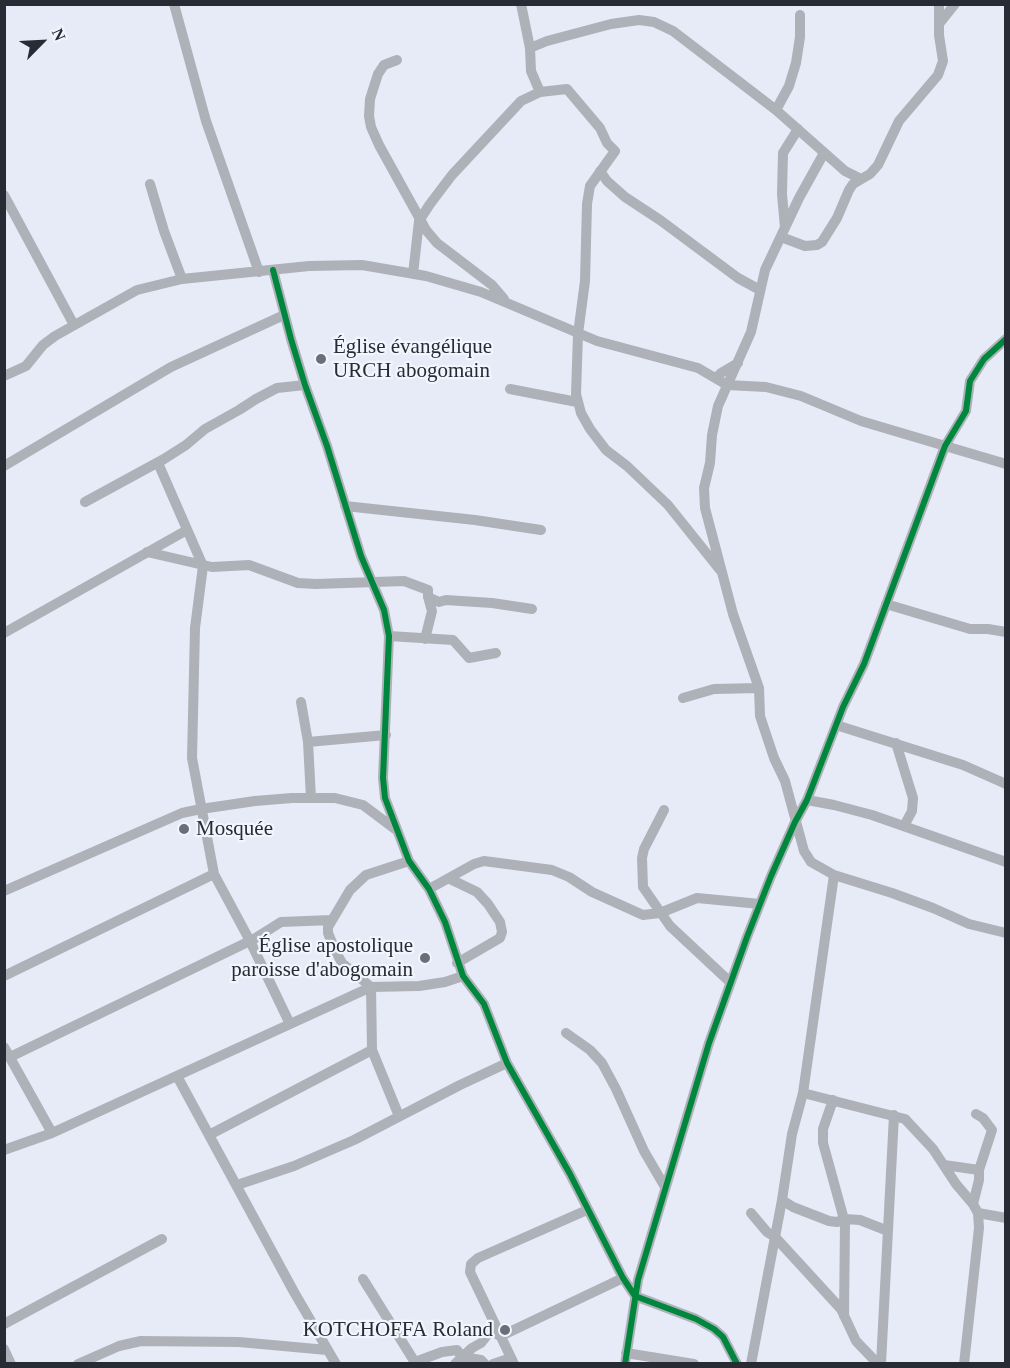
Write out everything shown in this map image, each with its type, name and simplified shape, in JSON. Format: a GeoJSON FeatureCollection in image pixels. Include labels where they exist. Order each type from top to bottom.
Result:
{"type":"FeatureCollection","features":[{"type":"Feature","properties":{"kind":"street"},"geometry":{"type":"LineString","coordinates":[[174,4],[206,121],[259,272]]}},
{"type":"Feature","properties":{"kind":"street"},"geometry":{"type":"LineString","coordinates":[[521,4],[530,48],[531,71],[540,92]]}},
{"type":"Feature","properties":{"kind":"street"},"geometry":{"type":"LineString","coordinates":[[783,232],[805,246],[822,242],[837,219],[849,190],[878,165],[886,143],[898,121],[938,75],[943,61],[939,4]]}},
{"type":"Feature","properties":{"kind":"street"},"geometry":{"type":"LineString","coordinates":[[939,24],[955,4]]}},
{"type":"Feature","properties":{"kind":"street"},"geometry":{"type":"LineString","coordinates":[[776,110],[789,86],[796,63],[800,15]]}},
{"type":"Feature","properties":{"kind":"street"},"geometry":{"type":"LineString","coordinates":[[530,48],[547,41],[611,24],[639,20],[654,22],[673,31],[776,110],[845,171],[861,178]]}},
{"type":"Feature","properties":{"kind":"street"},"geometry":{"type":"LineString","coordinates":[[397,60],[384,65],[378,74],[370,99],[371,127],[379,145],[419,220],[437,243],[492,285],[506,302]]}},
{"type":"Feature","properties":{"kind":"street"},"geometry":{"type":"LineString","coordinates":[[413,274],[419,220],[452,175],[521,101],[540,92],[567,89],[600,128],[607,143],[615,151],[590,186],[587,204],[585,281],[578,334],[577,402],[590,429],[606,450],[627,466],[668,505],[722,573]]}},
{"type":"Feature","properties":{"kind":"street"},"geometry":{"type":"LineString","coordinates":[[783,232],[783,153],[798,129]]}},
{"type":"Feature","properties":{"kind":"street"},"geometry":{"type":"LineString","coordinates":[[824,153],[765,270],[751,332],[718,406],[704,488],[705,508],[733,614],[759,688],[760,716],[785,782],[804,850],[811,862],[834,875],[892,893],[969,924],[1005,933]]}},
{"type":"Feature","properties":{"kind":"street"},"geometry":{"type":"LineString","coordinates":[[600,171],[624,197],[660,220],[738,278],[760,290]]}},
{"type":"Feature","properties":{"kind":"street"},"geometry":{"type":"LineString","coordinates":[[150,184],[182,279]]}},
{"type":"Feature","properties":{"kind":"street"},"geometry":{"type":"LineString","coordinates":[[782,194],[806,185]]}},
{"type":"Feature","properties":{"kind":"street"},"geometry":{"type":"LineString","coordinates":[[4,195],[75,325]]}},
{"type":"Feature","properties":{"kind":"street"},"geometry":{"type":"LineString","coordinates":[[4,376],[27,366],[43,345],[136,290],[182,279],[309,266],[362,265],[413,274],[481,292],[578,334],[698,368],[727,385],[765,387],[801,396],[861,421],[1005,464]]}},
{"type":"Feature","properties":{"kind":"street"},"geometry":{"type":"LineString","coordinates":[[273,270],[305,385],[327,446],[361,556],[384,610],[388,636],[383,778],[385,798],[409,861],[429,889],[445,922],[463,976],[484,1005],[507,1063],[565,1164],[622,1278],[635,1296],[696,1319],[714,1329],[723,1337],[737,1364]]}},
{"type":"Feature","properties":{"kind":"street"},"geometry":{"type":"LineString","coordinates":[[4,466],[171,367],[284,315]]}},
{"type":"Feature","properties":{"kind":"street"},"geometry":{"type":"LineString","coordinates":[[694,1364],[626,1358],[635,1296],[665,1187],[709,1043],[760,904],[864,664],[945,447],[966,411],[970,381],[984,358],[1005,339]]}},
{"type":"Feature","properties":{"kind":"street"},"geometry":{"type":"LineString","coordinates":[[716,378],[738,363]]}},
{"type":"Feature","properties":{"kind":"street"},"geometry":{"type":"LineString","coordinates":[[85,502],[158,463],[186,445],[205,429],[256,399],[277,388],[305,385]]}},
{"type":"Feature","properties":{"kind":"street"},"geometry":{"type":"LineString","coordinates":[[510,389],[577,402]]}},
{"type":"Feature","properties":{"kind":"street"},"geometry":{"type":"LineString","coordinates":[[158,463],[203,566],[195,628],[192,758],[214,874],[250,941],[290,1024]]}},
{"type":"Feature","properties":{"kind":"street"},"geometry":{"type":"LineString","coordinates":[[345,506],[541,530]]}},
{"type":"Feature","properties":{"kind":"street"},"geometry":{"type":"LineString","coordinates":[[4,633],[187,530]]}},
{"type":"Feature","properties":{"kind":"street"},"geometry":{"type":"LineString","coordinates":[[147,552],[203,566],[225,568],[249,565],[297,583],[404,581],[428,590],[432,611],[425,639]]}},
{"type":"Feature","properties":{"kind":"street"},"geometry":{"type":"LineString","coordinates":[[428,597],[439,602],[446,600],[492,603],[532,609]]}},
{"type":"Feature","properties":{"kind":"street"},"geometry":{"type":"LineString","coordinates":[[886,604],[970,629],[1005,632]]}},
{"type":"Feature","properties":{"kind":"street"},"geometry":{"type":"LineString","coordinates":[[388,636],[453,640],[469,658],[496,653]]}},
{"type":"Feature","properties":{"kind":"street"},"geometry":{"type":"LineString","coordinates":[[683,698],[714,689],[759,688]]}},
{"type":"Feature","properties":{"kind":"street"},"geometry":{"type":"LineString","coordinates":[[301,702],[308,742],[311,798]]}},
{"type":"Feature","properties":{"kind":"street"},"geometry":{"type":"LineString","coordinates":[[836,725],[963,765],[1005,784]]}},
{"type":"Feature","properties":{"kind":"street"},"geometry":{"type":"LineString","coordinates":[[308,742],[386,735]]}},
{"type":"Feature","properties":{"kind":"street"},"geometry":{"type":"LineString","coordinates":[[896,743],[913,798],[912,811],[904,826]]}},
{"type":"Feature","properties":{"kind":"street"},"geometry":{"type":"LineString","coordinates":[[4,891],[182,813],[201,809],[255,801],[334,798],[363,805],[397,831]]}},
{"type":"Feature","properties":{"kind":"street"},"geometry":{"type":"LineString","coordinates":[[363,805],[385,798]]}},
{"type":"Feature","properties":{"kind":"street"},"geometry":{"type":"LineString","coordinates":[[807,800],[834,805],[904,826],[1005,862]]}},
{"type":"Feature","properties":{"kind":"street"},"geometry":{"type":"LineString","coordinates":[[663,810],[647,842],[642,858],[643,887],[679,936],[730,982]]}},
{"type":"Feature","properties":{"kind":"street"},"geometry":{"type":"LineString","coordinates":[[399,1116],[372,1050],[371,987],[342,963],[328,933],[331,920],[359,880],[366,875],[409,861]]}},
{"type":"Feature","properties":{"kind":"street"},"geometry":{"type":"LineString","coordinates":[[429,889],[474,864],[484,861],[552,870],[628,910],[643,915],[660,913],[697,898],[760,904]]}},
{"type":"Feature","properties":{"kind":"street"},"geometry":{"type":"LineString","coordinates":[[4,976],[214,874]]}},
{"type":"Feature","properties":{"kind":"street"},"geometry":{"type":"LineString","coordinates":[[751,1364],[792,1134],[803,1093],[834,875]]}},
{"type":"Feature","properties":{"kind":"street"},"geometry":{"type":"LineString","coordinates":[[450,879],[477,892],[500,922],[502,932],[500,938],[457,963]]}},
{"type":"Feature","properties":{"kind":"street"},"geometry":{"type":"LineString","coordinates":[[10,1058],[250,941],[281,922],[331,920]]}},
{"type":"Feature","properties":{"kind":"street"},"geometry":{"type":"LineString","coordinates":[[4,1150],[52,1133],[371,987],[419,986],[445,982],[463,976]]}},
{"type":"Feature","properties":{"kind":"street"},"geometry":{"type":"LineString","coordinates":[[566,1033],[590,1050],[602,1063],[644,1151],[665,1187]]}},
{"type":"Feature","properties":{"kind":"street"},"geometry":{"type":"LineString","coordinates":[[4,1047],[52,1133]]}},
{"type":"Feature","properties":{"kind":"street"},"geometry":{"type":"LineString","coordinates":[[209,1135],[372,1050]]}},
{"type":"Feature","properties":{"kind":"street"},"geometry":{"type":"LineString","coordinates":[[237,1185],[294,1166],[507,1063]]}},
{"type":"Feature","properties":{"kind":"street"},"geometry":{"type":"LineString","coordinates":[[177,1076],[336,1364]]}},
{"type":"Feature","properties":{"kind":"street"},"geometry":{"type":"LineString","coordinates":[[803,1093],[905,1119],[915,1127],[933,1149],[975,1208],[1005,1218]]}},
{"type":"Feature","properties":{"kind":"street"},"geometry":{"type":"LineString","coordinates":[[832,1100],[823,1129],[823,1143],[844,1219],[846,1245],[844,1316]]}},
{"type":"Feature","properties":{"kind":"street"},"geometry":{"type":"LineString","coordinates":[[964,1364],[979,1228],[975,1208],[979,1170],[992,1130],[983,1118],[976,1114]]}},
{"type":"Feature","properties":{"kind":"street"},"geometry":{"type":"LineString","coordinates":[[879,1364],[894,1115]]}},
{"type":"Feature","properties":{"kind":"street"},"geometry":{"type":"LineString","coordinates":[[944,1165],[979,1170]]}},
{"type":"Feature","properties":{"kind":"street"},"geometry":{"type":"LineString","coordinates":[[782,1200],[793,1208],[829,1221],[837,1222],[844,1219],[860,1221],[888,1231]]}},
{"type":"Feature","properties":{"kind":"street"},"geometry":{"type":"LineString","coordinates":[[493,1364],[513,1361],[470,1272],[471,1264],[478,1258],[587,1210]]}},
{"type":"Feature","properties":{"kind":"street"},"geometry":{"type":"LineString","coordinates":[[751,1213],[841,1309],[856,1341],[879,1364]]}},
{"type":"Feature","properties":{"kind":"street"},"geometry":{"type":"LineString","coordinates":[[4,1324],[162,1239]]}},
{"type":"Feature","properties":{"kind":"street"},"geometry":{"type":"LineString","coordinates":[[501,1336],[622,1278]]}},
{"type":"Feature","properties":{"kind":"street"},"geometry":{"type":"LineString","coordinates":[[363,1279],[415,1363],[441,1352],[457,1350],[458,1360]]}},
{"type":"Feature","properties":{"kind":"street"},"geometry":{"type":"LineString","coordinates":[[458,1360],[481,1343],[491,1330],[501,1336]]}},
{"type":"Feature","properties":{"kind":"street"},"geometry":{"type":"LineString","coordinates":[[78,1364],[119,1346],[141,1341],[238,1342],[327,1350]]}},
{"type":"Feature","properties":{"kind":"street"},"geometry":{"type":"LineString","coordinates":[[4,1349],[11,1364]]}},
{"type":"Feature","properties":{"kind":"street"},"geometry":{"type":"LineString","coordinates":[[458,1360],[481,1360],[485,1364]]}},
{"type":"Feature","properties":{"kind":"cycle path"},"geometry":{"type":"LineString","coordinates":[[273,270],[305,385],[327,446],[361,556],[384,610],[389,636],[383,778],[385,798],[409,861],[429,889],[445,922],[463,976],[484,1004],[507,1063],[570,1174],[623,1278],[635,1296],[696,1319],[714,1329],[723,1337],[737,1364]]}},
{"type":"Feature","properties":{"kind":"cycle path"},"geometry":{"type":"LineString","coordinates":[[625,1364],[638,1280],[709,1043],[747,937],[771,876],[807,800],[843,707],[864,664],[945,446],[966,411],[970,381],[984,359],[1006,339]]}},
{"type":"Feature","properties":{"kind":"place","name":"Église évangélique URCH abogomain"},"geometry":{"type":"Point","coordinates":[321,359]}},
{"type":"Feature","properties":{"kind":"place","name":"Mosquée"},"geometry":{"type":"Point","coordinates":[184,829]}},
{"type":"Feature","properties":{"kind":"place","name":"Église apostolique paroisse d'abogomain"},"geometry":{"type":"Point","coordinates":[425,958]}},
{"type":"Feature","properties":{"kind":"place","name":"KOTCHOFFA Roland"},"geometry":{"type":"Point","coordinates":[505,1330]}}]}
